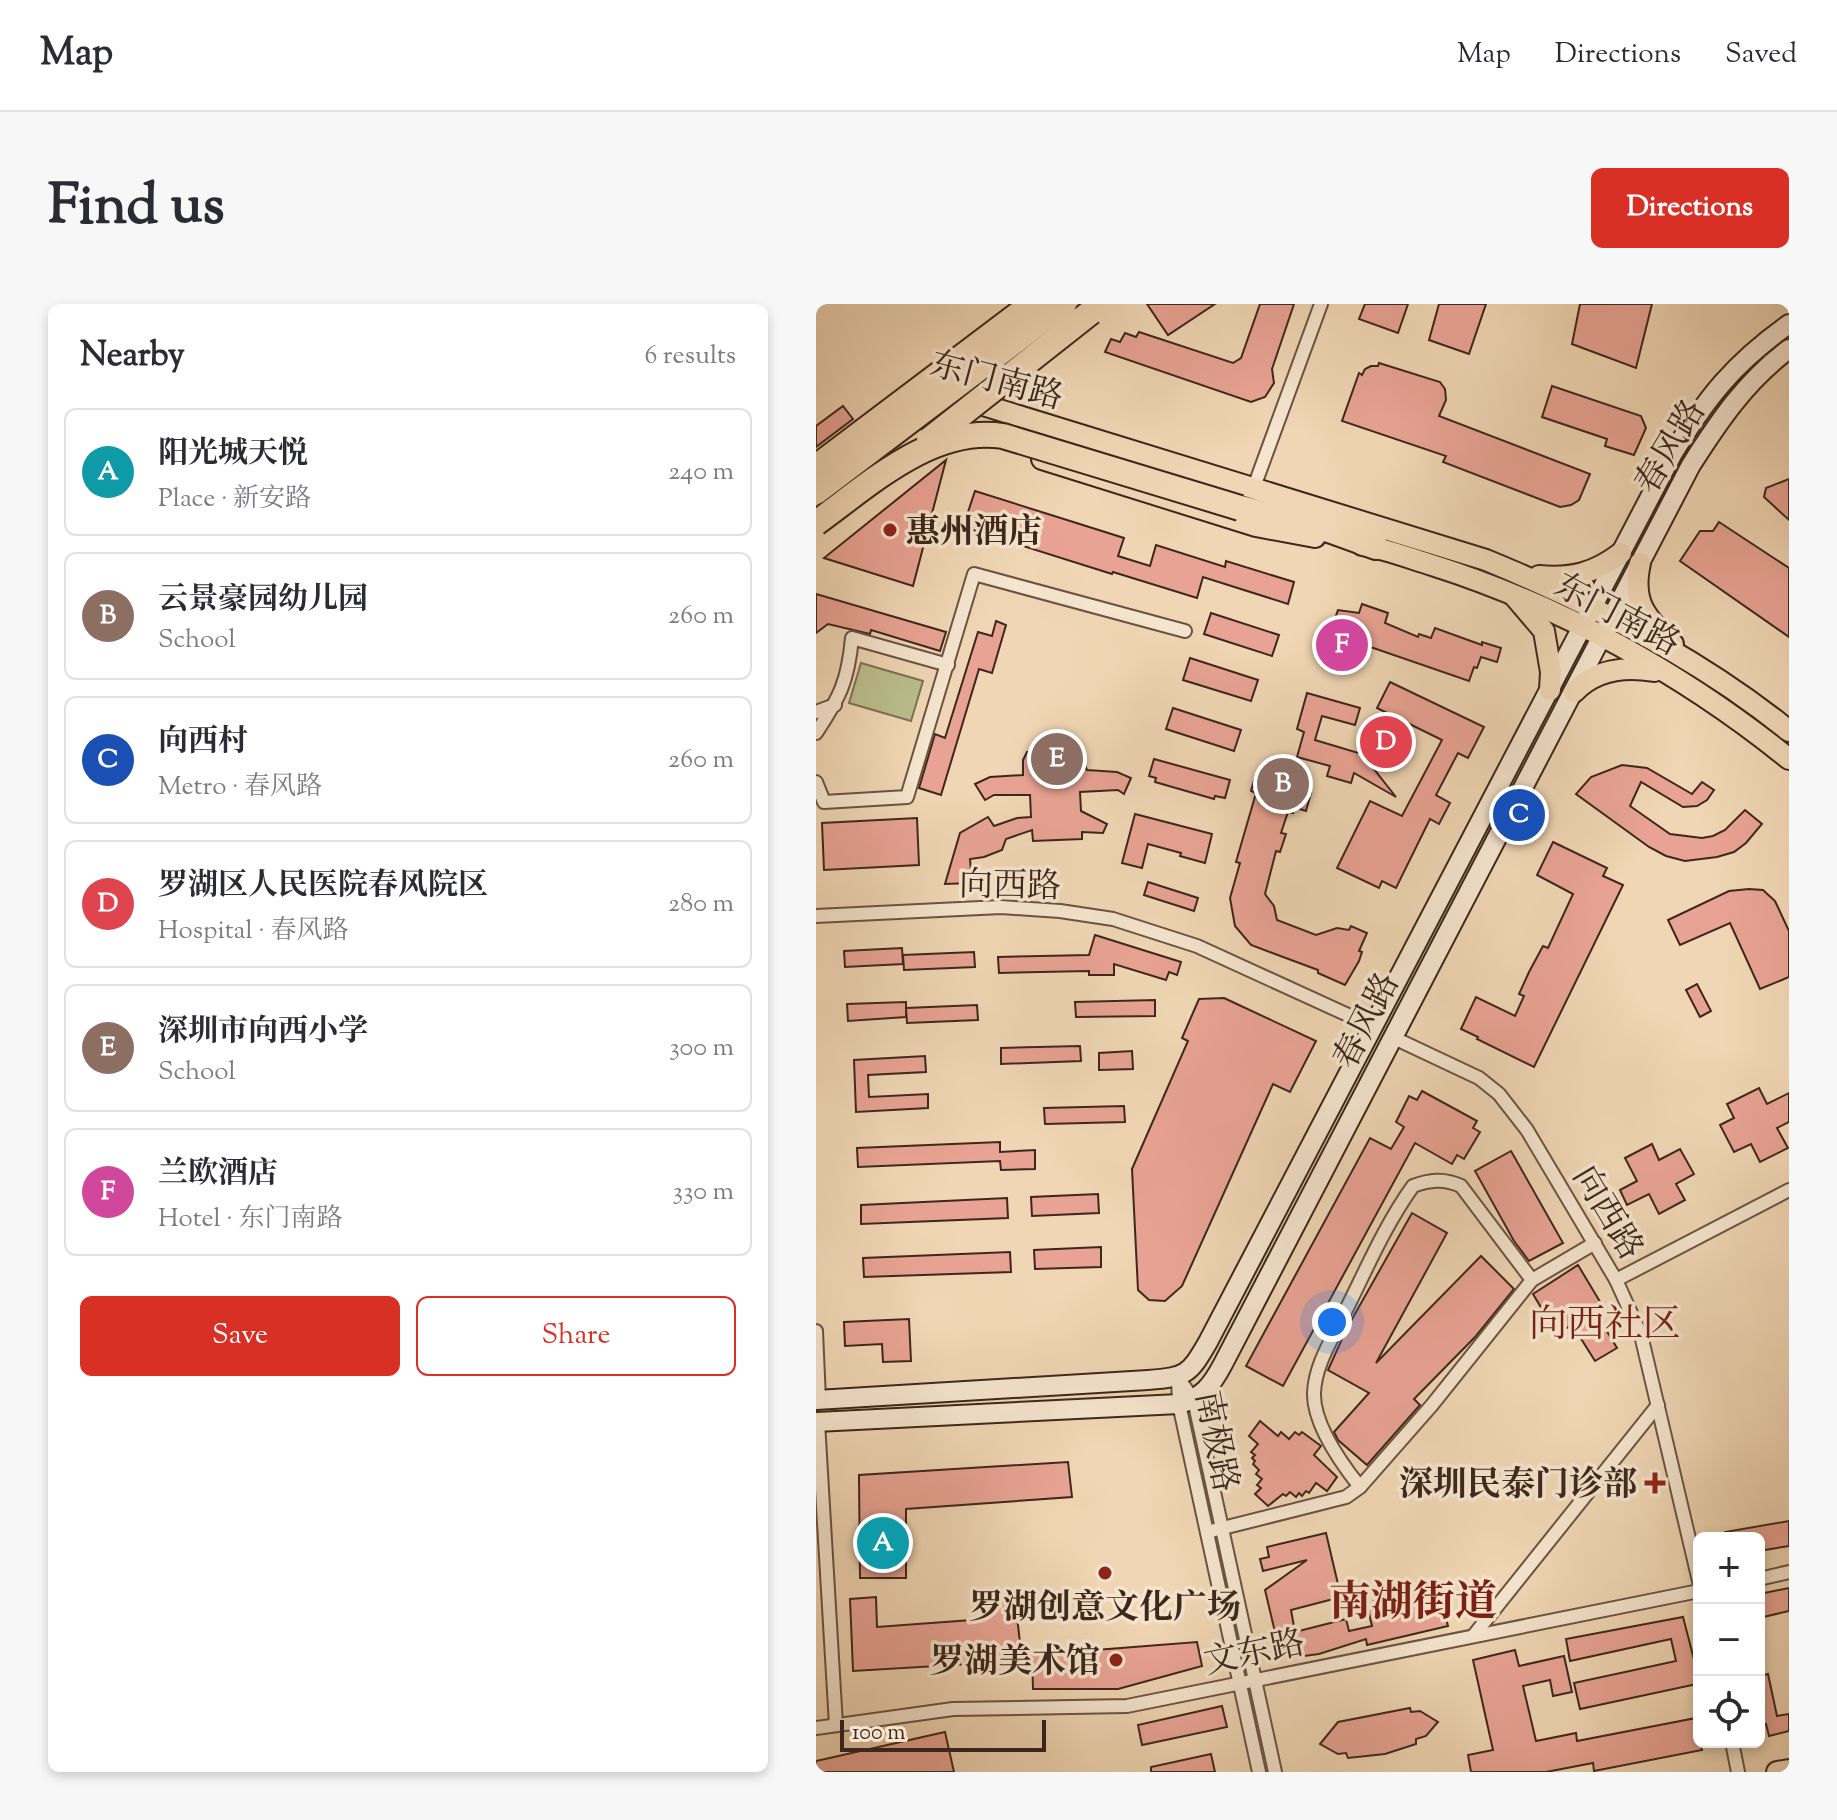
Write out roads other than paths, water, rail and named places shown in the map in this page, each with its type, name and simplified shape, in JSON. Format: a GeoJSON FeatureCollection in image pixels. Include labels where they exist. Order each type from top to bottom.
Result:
{"type":"FeatureCollection","features":[{"type":"Feature","properties":{"kind":"highway"},"geometry":{"type":"LineString","coordinates":[[816,467],[1032,304]]}},
{"type":"Feature","properties":{"kind":"highway"},"geometry":{"type":"LineString","coordinates":[[816,512],[1064,304]]}},
{"type":"Feature","properties":{"kind":"highway"},"geometry":{"type":"LineString","coordinates":[[816,523],[895,466],[1092,307]]}},
{"type":"Feature","properties":{"kind":"highway"},"geometry":{"type":"LineString","coordinates":[[816,492],[964,389]]}},
{"type":"Feature","properties":{"kind":"highway"},"geometry":{"type":"LineString","coordinates":[[895,466],[946,441],[983,433],[1003,436],[1240,508],[1329,530],[1376,547]]}},
{"type":"Feature","properties":{"kind":"main road","name":"东门南路"},"geometry":{"type":"LineString","coordinates":[[904,388],[964,389],[1254,487],[1486,560],[1612,617],[1696,666],[1789,731]]}},
{"type":"Feature","properties":{"kind":"main road","name":"东门南路"},"geometry":{"type":"LineString","coordinates":[[904,388],[917,409],[934,422],[1070,469],[1256,526],[1376,547],[1513,594],[1583,627],[1664,672],[1789,759]]}},
{"type":"Feature","properties":{"kind":"main road"},"geometry":{"type":"LineString","coordinates":[[816,454],[904,388]]}},
{"type":"Feature","properties":{"kind":"main road"},"geometry":{"type":"LineString","coordinates":[[816,512],[934,422],[964,389]]}},
{"type":"Feature","properties":{"kind":"main road"},"geometry":{"type":"LineString","coordinates":[[1520,574],[1561,578],[1581,575],[1604,566],[1621,553]]}},
{"type":"Feature","properties":{"kind":"main road"},"geometry":{"type":"LineString","coordinates":[[1640,563],[1637,579],[1642,610],[1696,666]]}},
{"type":"Feature","properties":{"kind":"main road"},"geometry":{"type":"LineString","coordinates":[[1513,594],[1544,631],[1551,672],[1550,690]]}},
{"type":"Feature","properties":{"kind":"main road"},"geometry":{"type":"LineString","coordinates":[[1574,692],[1591,677],[1604,672],[1626,669],[1664,672]]}},
{"type":"Feature","properties":{"kind":"main road"},"geometry":{"type":"LineString","coordinates":[[1777,1772],[1789,1770]]}},
{"type":"Feature","properties":{"kind":"street"},"geometry":{"type":"LineString","coordinates":[[904,388],[1015,304]]}},
{"type":"Feature","properties":{"kind":"street"},"geometry":{"type":"LineString","coordinates":[[1254,487],[1321,304]]}},
{"type":"Feature","properties":{"kind":"street"},"geometry":{"type":"LineString","coordinates":[[964,389],[1092,307]]}},
{"type":"Feature","properties":{"kind":"street","name":"春风路"},"geometry":{"type":"LineString","coordinates":[[1178,1378],[1190,1370],[1208,1342],[1672,455],[1719,384],[1750,352],[1789,324]]}},
{"type":"Feature","properties":{"kind":"street","name":"春风路"},"geometry":{"type":"LineString","coordinates":[[1186,1402],[1206,1391],[1223,1364],[1691,465],[1745,388],[1765,367],[1789,349]]}},
{"type":"Feature","properties":{"kind":"street"},"geometry":{"type":"LineString","coordinates":[[816,782],[824,802],[907,797],[974,574],[1185,631]]}},
{"type":"Feature","properties":{"kind":"street"},"geometry":{"type":"LineString","coordinates":[[816,733],[835,705],[849,671],[852,638],[948,665]]}},
{"type":"Feature","properties":{"kind":"street"},"geometry":{"type":"LineString","coordinates":[[816,712],[835,705]]}},
{"type":"Feature","properties":{"kind":"street","name":"向西路"},"geometry":{"type":"LineString","coordinates":[[816,916],[1001,907],[1113,919],[1197,946],[1372,1026]]}},
{"type":"Feature","properties":{"kind":"street","name":"向西路"},"geometry":{"type":"LineString","coordinates":[[1392,1037],[1479,1078],[1499,1094],[1521,1120],[1595,1243],[1636,1321],[1693,1555]]}},
{"type":"Feature","properties":{"kind":"street"},"geometry":{"type":"LineString","coordinates":[[1360,1487],[1338,1459],[1320,1419],[1314,1396],[1318,1369],[1370,1259],[1413,1186],[1448,1180],[1461,1186],[1532,1280]]}},
{"type":"Feature","properties":{"kind":"street"},"geometry":{"type":"LineString","coordinates":[[1616,1280],[1789,1191]]}},
{"type":"Feature","properties":{"kind":"street"},"geometry":{"type":"LineString","coordinates":[[1207,1532],[1330,1502],[1346,1497],[1360,1487],[1432,1405],[1532,1280],[1595,1243]]}},
{"type":"Feature","properties":{"kind":"street"},"geometry":{"type":"LineString","coordinates":[[816,1331],[818,1400],[1178,1378]]}},
{"type":"Feature","properties":{"kind":"street","name":"南极路"},"geometry":{"type":"LineString","coordinates":[[1178,1378],[1222,1528],[1275,1772]]}},
{"type":"Feature","properties":{"kind":"street"},"geometry":{"type":"LineString","coordinates":[[836,1725],[817,1422],[1186,1402]]}},
{"type":"Feature","properties":{"kind":"street","name":"南极路"},"geometry":{"type":"LineString","coordinates":[[1186,1402],[1207,1532],[1259,1772]]}},
{"type":"Feature","properties":{"kind":"street"},"geometry":{"type":"LineString","coordinates":[[1474,1635],[1658,1405]]}},
{"type":"Feature","properties":{"kind":"street"},"geometry":{"type":"LineString","coordinates":[[1765,1578],[1789,1572]]}},
{"type":"Feature","properties":{"kind":"street","name":"文东路"},"geometry":{"type":"LineString","coordinates":[[816,1728],[953,1709],[1110,1708],[1693,1592]]}},
{"type":"Feature","properties":{"kind":"street"},"geometry":{"type":"LineString","coordinates":[[1733,1748],[1738,1772]]}},
{"type":"Feature","properties":{"kind":"place","name":"惠州酒店"},"geometry":{"type":"Point","coordinates":[890,530]}},
{"type":"Feature","properties":{"kind":"place","name":"兰欧酒店"},"geometry":{"type":"Point","coordinates":[1342,645]}},
{"type":"Feature","properties":{"kind":"place","name":"罗湖区人民医院春风院区"},"geometry":{"type":"Point","coordinates":[1386,742]}},
{"type":"Feature","properties":{"kind":"place","name":"深圳市向西小学"},"geometry":{"type":"Point","coordinates":[1057,759]}},
{"type":"Feature","properties":{"kind":"place","name":"云景豪园幼儿园"},"geometry":{"type":"Point","coordinates":[1283,784]}},
{"type":"Feature","properties":{"kind":"place","name":"向西村"},"geometry":{"type":"Point","coordinates":[1519,815]}},
{"type":"Feature","properties":{"kind":"place","name":"深圳民泰门诊部"},"geometry":{"type":"Point","coordinates":[1655,1483]}},
{"type":"Feature","properties":{"kind":"place","name":"阳光城天悦"},"geometry":{"type":"Point","coordinates":[883,1543]}},
{"type":"Feature","properties":{"kind":"place","name":"罗湖创意文化广场"},"geometry":{"type":"Point","coordinates":[1105,1573]}},
{"type":"Feature","properties":{"kind":"place","name":"罗湖美术馆"},"geometry":{"type":"Point","coordinates":[1116,1660]}},
{"type":"Feature","properties":{"kind":"district","name":"向西社区"},"geometry":{"type":"Point","coordinates":[1605,1323]}},
{"type":"Feature","properties":{"kind":"district","name":"南湖街道"},"geometry":{"type":"Point","coordinates":[1413,1600]}}]}
